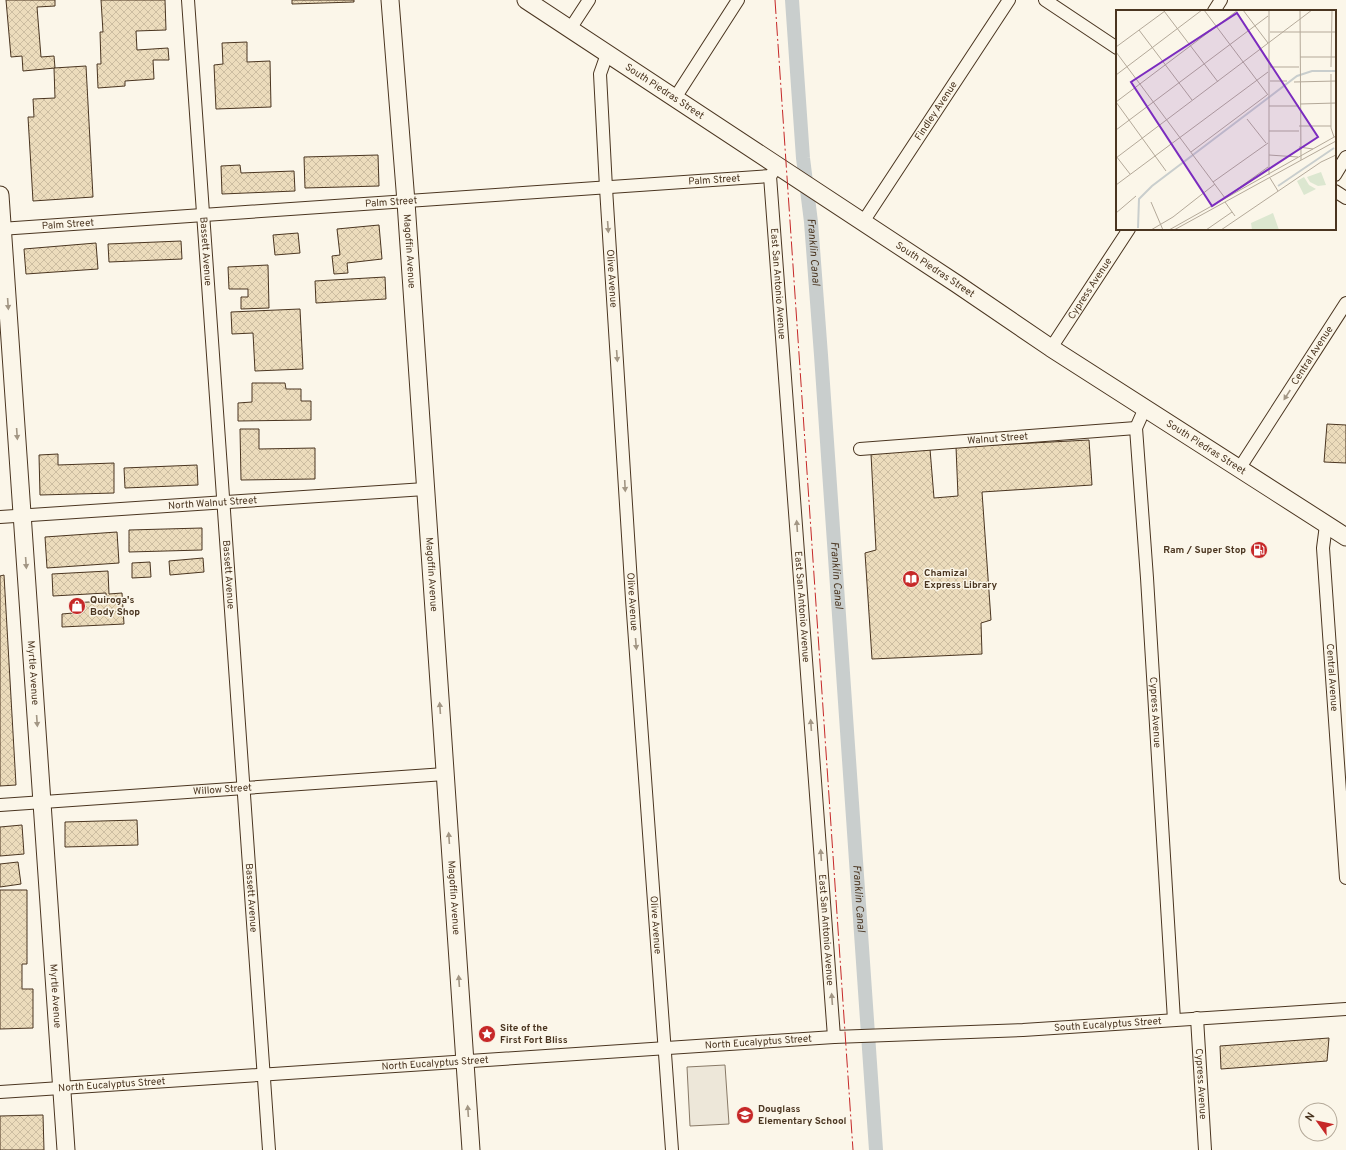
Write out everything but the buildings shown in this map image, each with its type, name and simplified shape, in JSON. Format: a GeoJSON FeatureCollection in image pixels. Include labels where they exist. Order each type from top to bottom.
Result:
{"type":"FeatureCollection","features":[{"type":"Feature","properties":{"kind":"street","name":"Bassett Avenue"},"geometry":{"type":"LineString","coordinates":[[188,0],[269,1150]]}},
{"type":"Feature","properties":{"kind":"street","name":"Magoffin Avenue"},"geometry":{"type":"LineString","coordinates":[[390,0],[406,202],[471,1150]]}},
{"type":"Feature","properties":{"kind":"street","name":"South Piedras Street"},"geometry":{"type":"LineString","coordinates":[[526,0],[675,98],[774,171],[793,176],[1051,348],[1346,538]]}},
{"type":"Feature","properties":{"kind":"street"},"geometry":{"type":"LineString","coordinates":[[570,29],[589,0]]}},
{"type":"Feature","properties":{"kind":"street"},"geometry":{"type":"LineString","coordinates":[[675,98],[738,0]]}},
{"type":"Feature","properties":{"kind":"street","name":"Findley Avenue"},"geometry":{"type":"LineString","coordinates":[[863,222],[1009,0]]}},
{"type":"Feature","properties":{"kind":"street"},"geometry":{"type":"LineString","coordinates":[[1045,0],[1116,47]]}},
{"type":"Feature","properties":{"kind":"street"},"geometry":{"type":"LineString","coordinates":[[1215,10],[1221,0]]}},
{"type":"Feature","properties":{"kind":"street","name":"Olive Avenue"},"geometry":{"type":"LineString","coordinates":[[607,54],[600,74],[606,188],[633,613],[672,1150]]}},
{"type":"Feature","properties":{"kind":"street"},"geometry":{"type":"LineString","coordinates":[[1336,173],[1346,157]]}},
{"type":"Feature","properties":{"kind":"street","name":"Palm Street"},"geometry":{"type":"LineString","coordinates":[[1,229],[204,214],[606,188],[774,171]]}},
{"type":"Feature","properties":{"kind":"street","name":"East San Antonio Avenue"},"geometry":{"type":"LineString","coordinates":[[774,171],[834,1038]]}},
{"type":"Feature","properties":{"kind":"street"},"geometry":{"type":"LineString","coordinates":[[1336,192],[1346,198]]}},
{"type":"Feature","properties":{"kind":"street","name":"Myrtle Avenue"},"geometry":{"type":"LineString","coordinates":[[0,195],[1,229],[43,802],[66,1150]]}},
{"type":"Feature","properties":{"kind":"street","name":"Cypress Avenue"},"geometry":{"type":"LineString","coordinates":[[1051,348],[1128,230]]}},
{"type":"Feature","properties":{"kind":"street","name":"Central Avenue"},"geometry":{"type":"LineString","coordinates":[[1239,469],[1346,303]]}},
{"type":"Feature","properties":{"kind":"street","name":"Cypress Avenue"},"geometry":{"type":"LineString","coordinates":[[1145,408],[1136,428],[1147,578],[1174,1020]]}},
{"type":"Feature","properties":{"kind":"street","name":"Walnut Street"},"geometry":{"type":"LineString","coordinates":[[860,449],[1136,428]]}},
{"type":"Feature","properties":{"kind":"street","name":"North Walnut Street"},"geometry":{"type":"LineString","coordinates":[[0,517],[224,501],[425,489]]}},
{"type":"Feature","properties":{"kind":"street","name":"Central Avenue"},"geometry":{"type":"LineString","coordinates":[[1326,525],[1323,548],[1346,878]]}},
{"type":"Feature","properties":{"kind":"street","name":"Willow Street"},"geometry":{"type":"LineString","coordinates":[[0,805],[445,774]]}},
{"type":"Feature","properties":{"kind":"street","name":"South Eucalyptus Street"},"geometry":{"type":"LineString","coordinates":[[870,1036],[1023,1030],[1346,1009]]}},
{"type":"Feature","properties":{"kind":"street","name":"Cypress Avenue"},"geometry":{"type":"LineString","coordinates":[[1197,1018],[1205,1150]]}},
{"type":"Feature","properties":{"kind":"street","name":"North Eucalyptus Street"},"geometry":{"type":"LineString","coordinates":[[0,1092],[870,1036]]}},
{"type":"Feature","properties":{"kind":"shaded area"},"geometry":{"type":"Polygon","coordinates":[[[725,1065],[729,1124],[690,1126],[687,1067],[725,1065]]]}},
{"type":"Feature","properties":{"kind":"waterway","name":"Franklin Canal"},"geometry":{"type":"LineString","coordinates":[[792,0],[803,158],[811,222],[821,355],[876,1150]]}},
{"type":"Feature","properties":{"kind":"power"},"geometry":{"type":"LineString","coordinates":[[775,0],[853,1150]]}},
{"type":"Feature","properties":{"kind":"place","name":"Ram / Super Stop"},"geometry":{"type":"Point","coordinates":[1259,550]}},
{"type":"Feature","properties":{"kind":"place","name":"Chamizal Express Library"},"geometry":{"type":"Point","coordinates":[911,579]}},
{"type":"Feature","properties":{"kind":"place","name":"Quiroga's Body Shop"},"geometry":{"type":"Point","coordinates":[77,606]}},
{"type":"Feature","properties":{"kind":"place","name":"Site of the First Fort Bliss"},"geometry":{"type":"Point","coordinates":[487,1034]}},
{"type":"Feature","properties":{"kind":"place","name":"Douglass Elementary School"},"geometry":{"type":"Point","coordinates":[745,1115]}}]}
